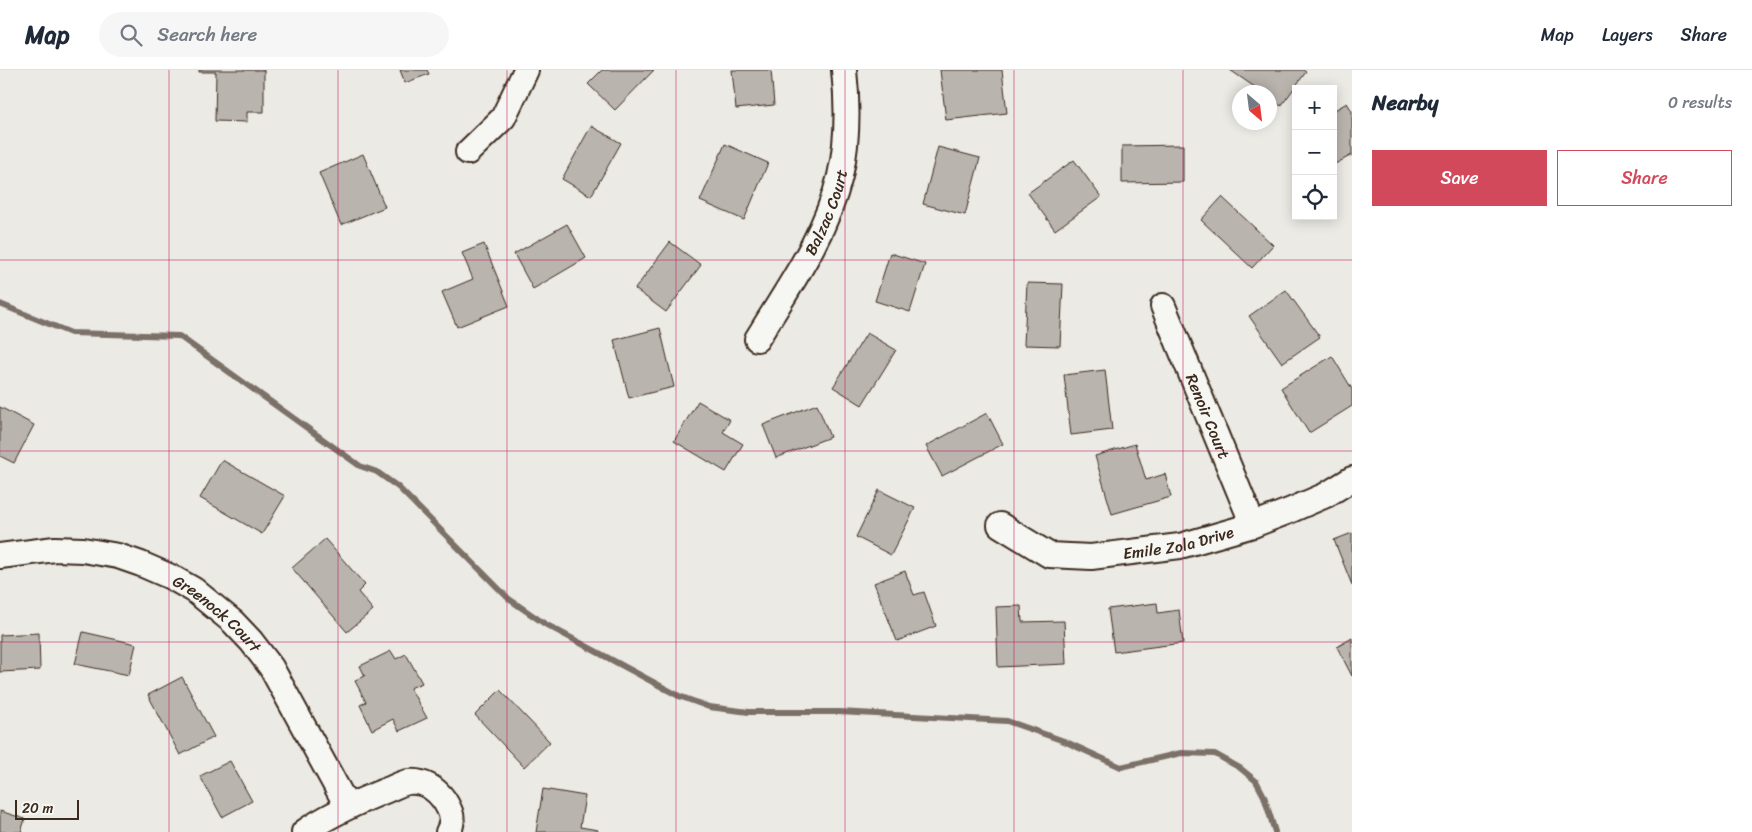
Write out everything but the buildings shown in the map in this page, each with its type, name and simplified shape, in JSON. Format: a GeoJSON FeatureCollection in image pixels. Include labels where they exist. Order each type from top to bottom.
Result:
{"type":"FeatureCollection","features":[{"type":"Feature","properties":{"kind":"street"},"geometry":{"type":"LineString","coordinates":[[468,152],[503,118],[526,70]]}},
{"type":"Feature","properties":{"kind":"street","name":"Balzac Court"},"geometry":{"type":"LineString","coordinates":[[757,339],[818,236],[840,177],[848,123],[844,70]]}},
{"type":"Feature","properties":{"kind":"street","name":"Renoir Court"},"geometry":{"type":"LineString","coordinates":[[1163,306],[1253,525]]}},
{"type":"Feature","properties":{"kind":"street","name":"Emile Zola Drive"},"geometry":{"type":"LineString","coordinates":[[1000,525],[1049,555],[1091,557],[1180,546],[1253,525],[1326,495],[1352,479]]}},
{"type":"Feature","properties":{"kind":"street","name":"Greenock Court"},"geometry":{"type":"LineString","coordinates":[[0,556],[55,549],[84,550],[118,556],[142,564],[194,590],[234,622],[251,640],[271,667],[347,806]]}},
{"type":"Feature","properties":{"kind":"street"},"geometry":{"type":"LineString","coordinates":[[304,832],[347,806],[409,782],[427,785],[439,793],[452,816],[452,826],[448,832]]}},
{"type":"Feature","properties":{"kind":"waterway"},"geometry":{"type":"LineString","coordinates":[[0,304],[71,333],[179,336],[360,466],[377,472],[398,487],[509,599],[545,624],[679,696],[709,707],[749,712],[839,712],[1007,721],[1064,741],[1121,767],[1181,753],[1215,754],[1240,768],[1256,781],[1264,796],[1275,832]]}}]}
